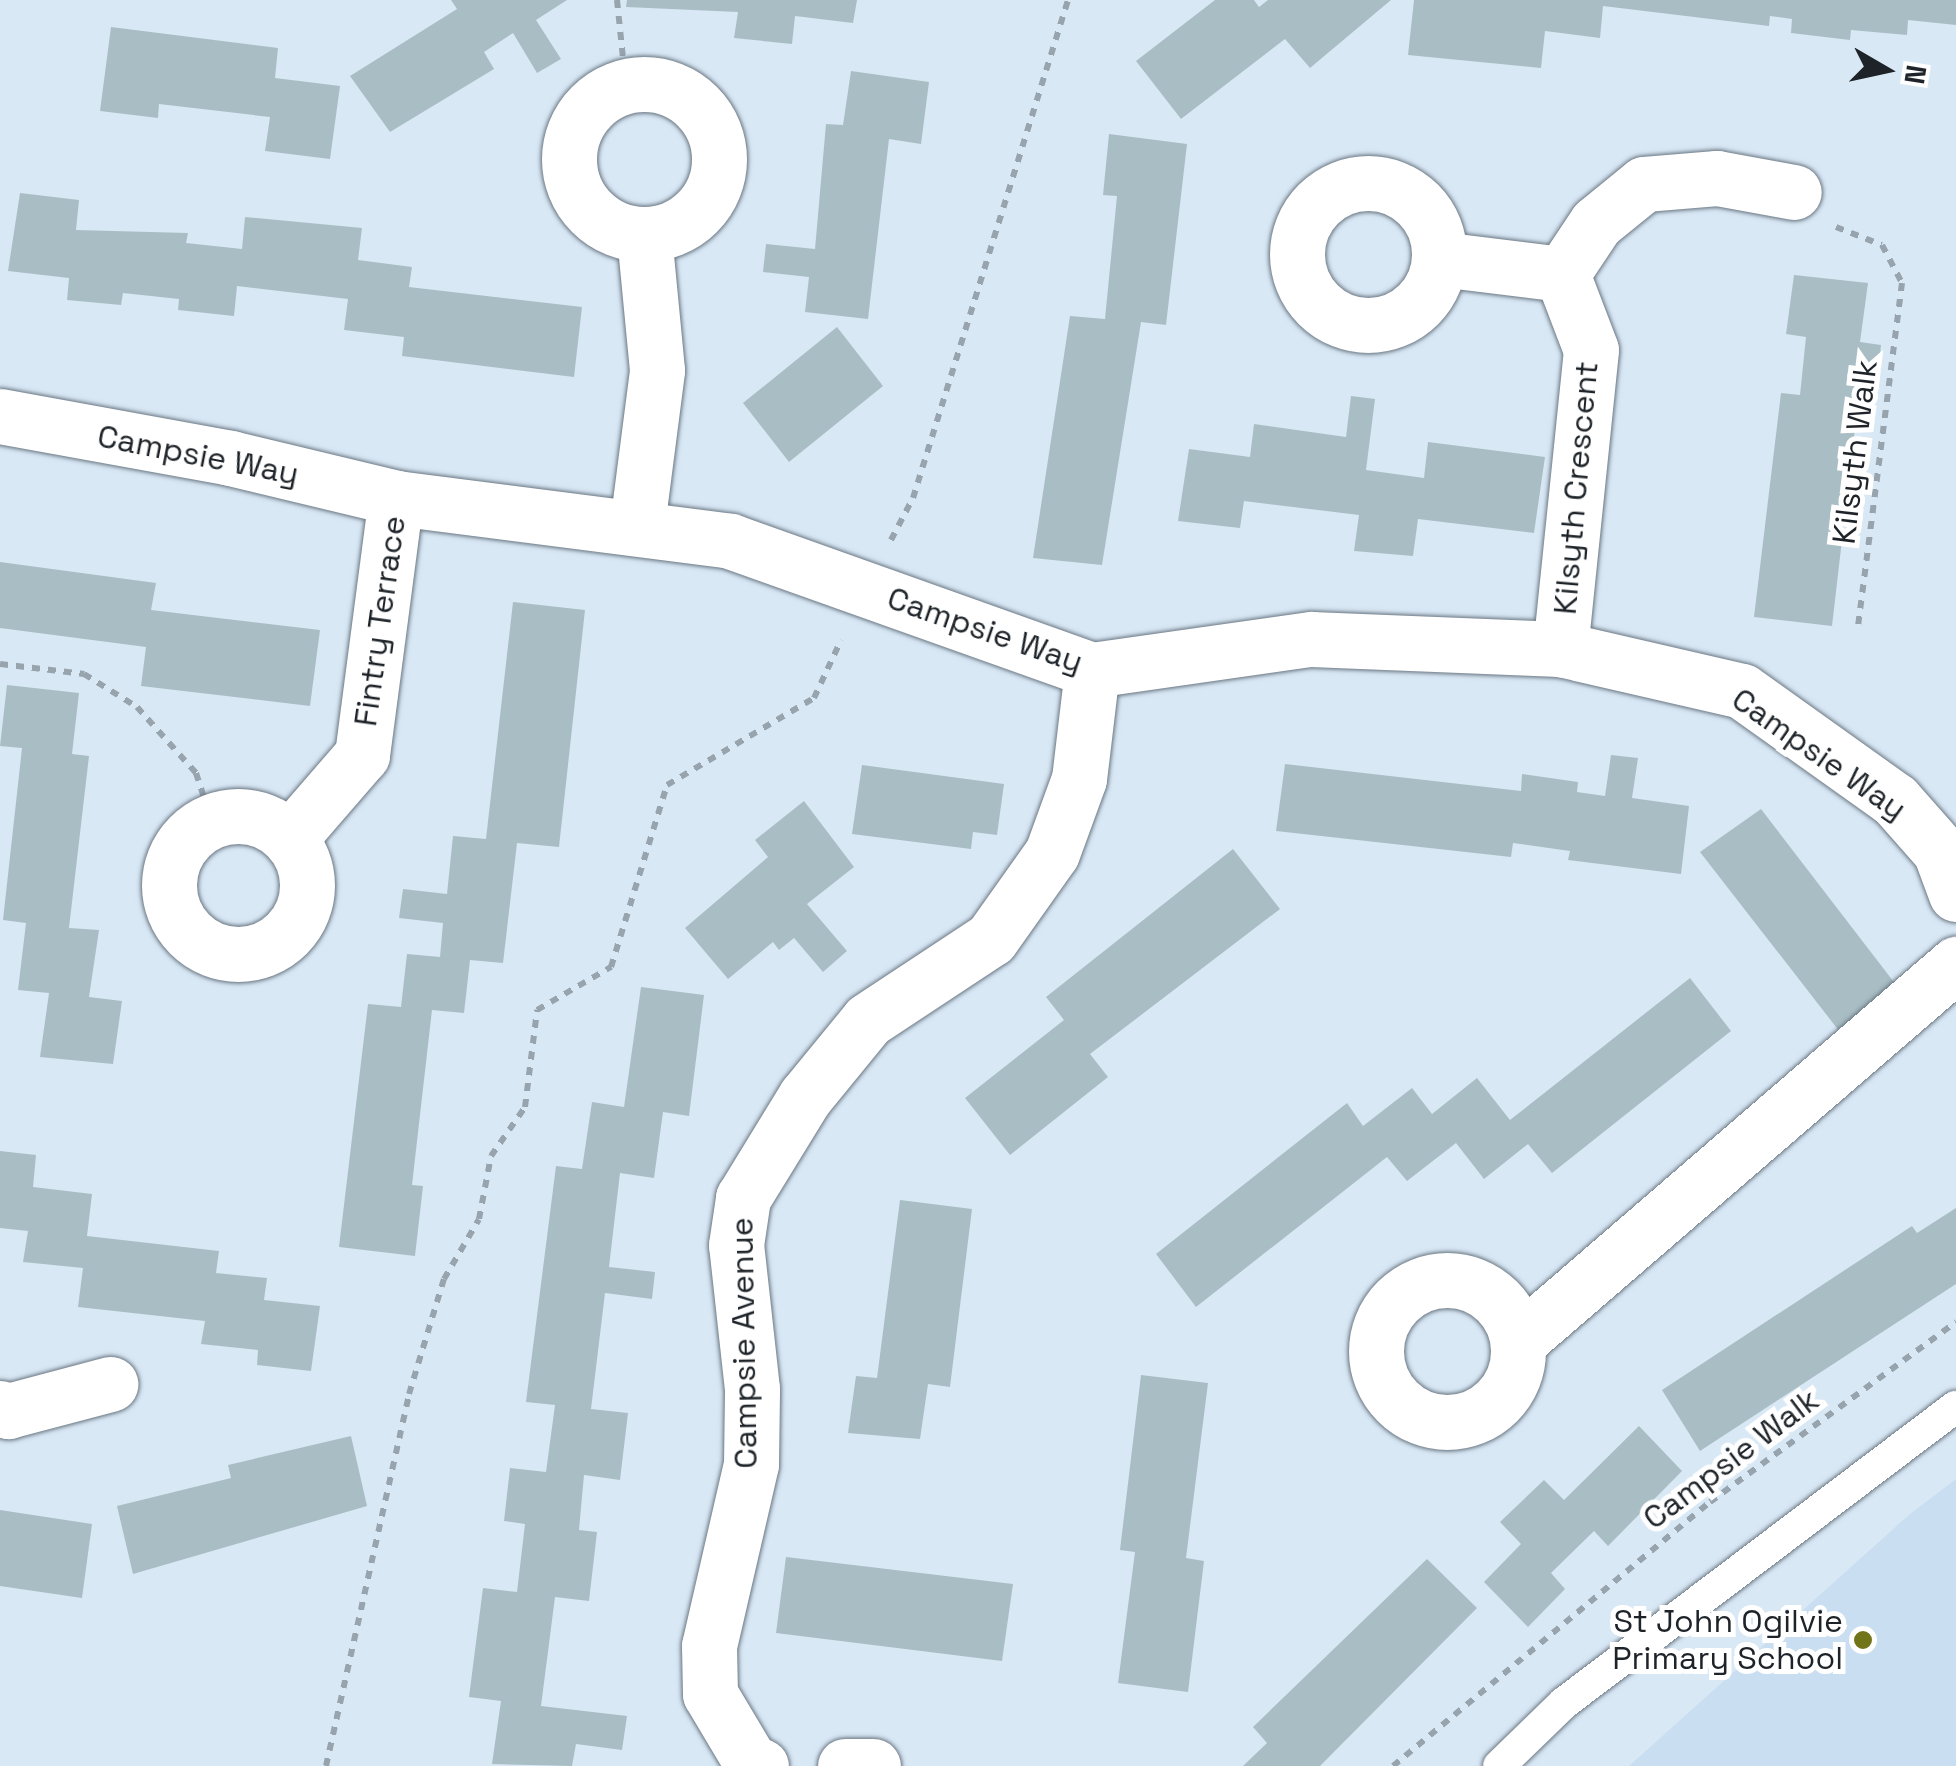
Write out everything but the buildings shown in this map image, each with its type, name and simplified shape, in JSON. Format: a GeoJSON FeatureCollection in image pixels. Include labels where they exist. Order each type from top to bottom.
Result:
{"type":"FeatureCollection","features":[{"type":"Feature","properties":{"kind":"street"},"geometry":{"type":"LineString","coordinates":[[658,86],[681,94],[700,110],[719,154],[706,201],[669,230],[644,234],[597,219],[571,177],[576,128],[590,106],[626,87],[658,86]]}},
{"type":"Feature","properties":{"kind":"street"},"geometry":{"type":"LineString","coordinates":[[1440,259],[1562,274],[1596,223],[1644,184],[1717,178],[1794,192]]}},
{"type":"Feature","properties":{"kind":"street"},"geometry":{"type":"LineString","coordinates":[[637,525],[656,370],[644,234]]}},
{"type":"Feature","properties":{"kind":"street","name":"Kilsyth Crescent"},"geometry":{"type":"LineString","coordinates":[[1560,649],[1591,350],[1562,274]]}},
{"type":"Feature","properties":{"kind":"street","name":"Campsie Way"},"geometry":{"type":"LineString","coordinates":[[0,416],[230,458],[396,498],[637,525],[730,541],[1092,670],[1310,639],[1560,649],[1742,690],[1895,800],[1951,861]]}},
{"type":"Feature","properties":{"kind":"street","name":"Fintry Terrace"},"geometry":{"type":"LineString","coordinates":[[290,838],[362,755],[396,498]]}},
{"type":"Feature","properties":{"kind":"street","name":"Campsie Avenue"},"geometry":{"type":"LineString","coordinates":[[760,1766],[750,1761],[710,1694],[709,1646],[751,1464],[752,1389],[736,1245],[742,1198],[805,1097],[868,1020],[991,939],[1052,853],[1080,778],[1092,670]]}},
{"type":"Feature","properties":{"kind":"street"},"geometry":{"type":"LineString","coordinates":[[248,816],[290,838],[308,882],[293,928],[265,950],[218,952],[185,932],[168,896],[178,850],[212,822],[248,816]]}},
{"type":"Feature","properties":{"kind":"street"},"geometry":{"type":"LineString","coordinates":[[1518,1342],[1956,964]]}},
{"type":"Feature","properties":{"kind":"street"},"geometry":{"type":"LineString","coordinates":[[0,1408],[8,1411],[110,1384]]}},
{"type":"Feature","properties":{"kind":"street"},"geometry":{"type":"LineString","coordinates":[[846,1766],[873,1766]]}},
{"type":"Feature","properties":{"kind":"lane"},"geometry":{"type":"LineString","coordinates":[[1500,1766],[1564,1703],[1956,1407]]}},
{"type":"Feature","properties":{"kind":"path"},"geometry":{"type":"LineString","coordinates":[[618,0],[626,87]]}},
{"type":"Feature","properties":{"kind":"path"},"geometry":{"type":"LineString","coordinates":[[326,1766],[409,1394],[444,1279],[479,1219],[491,1156],[525,1107],[537,1010],[611,967],[667,785],[814,698],[865,588],[913,498],[1068,0]]}},
{"type":"Feature","properties":{"kind":"path","name":"Kilsyth Walk"},"geometry":{"type":"LineString","coordinates":[[1794,192],[1832,226],[1882,244],[1902,283],[1858,626]]}},
{"type":"Feature","properties":{"kind":"path"},"geometry":{"type":"LineString","coordinates":[[0,664],[84,674],[137,706],[196,773],[212,822]]}},
{"type":"Feature","properties":{"kind":"path","name":"Campsie Walk"},"geometry":{"type":"LineString","coordinates":[[1393,1766],[1710,1502],[1956,1322]]}},
{"type":"Feature","properties":{"kind":"shaded area","name":"St John Ogilvie Primary School"},"geometry":{"type":"Polygon","coordinates":[[[1956,1479],[1956,1766],[1629,1766],[1910,1514],[1956,1479]]]}},
{"type":"Feature","properties":{"kind":"place","name":"St John Ogilvie Primary School"},"geometry":{"type":"Point","coordinates":[1863,1640]}}]}
